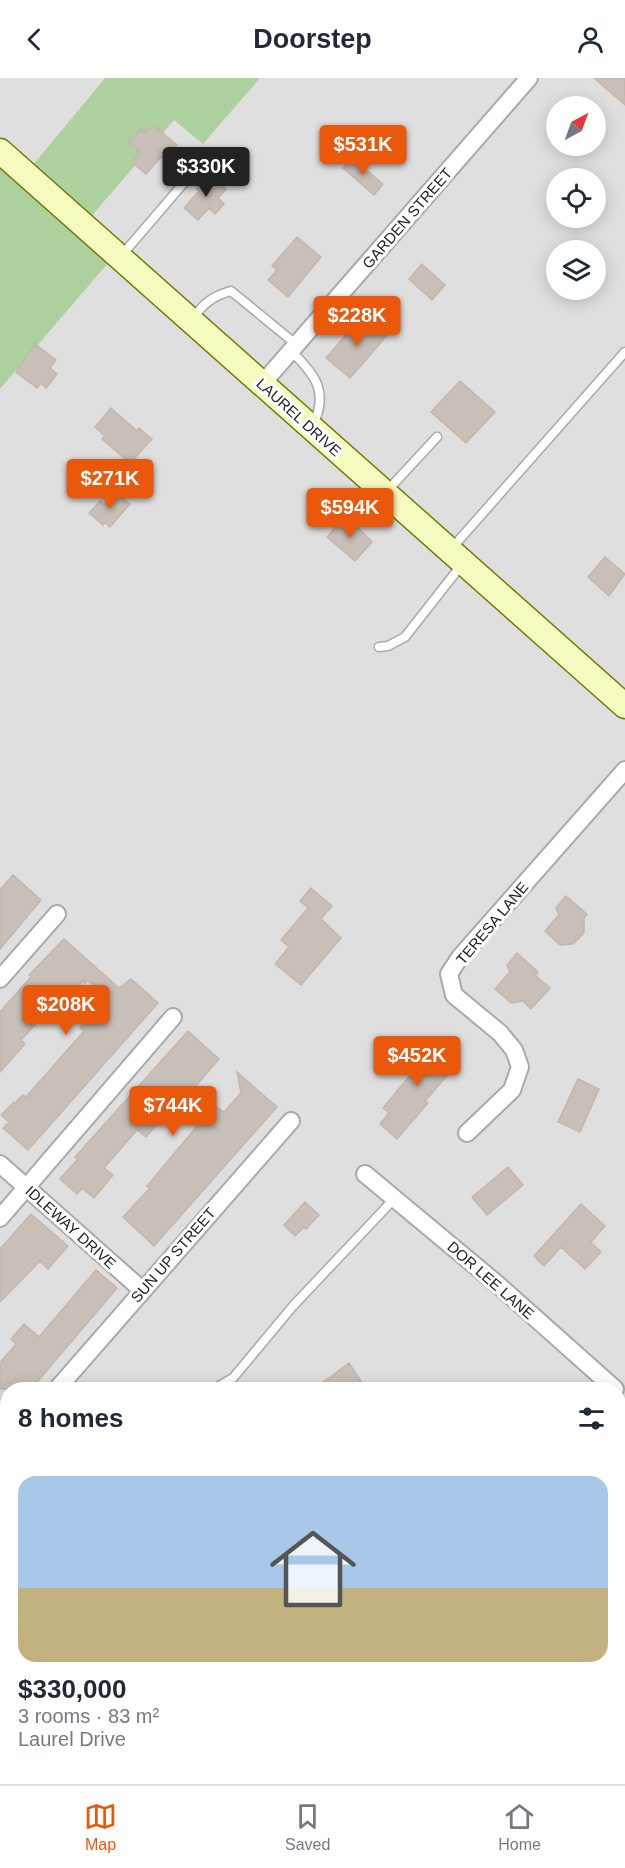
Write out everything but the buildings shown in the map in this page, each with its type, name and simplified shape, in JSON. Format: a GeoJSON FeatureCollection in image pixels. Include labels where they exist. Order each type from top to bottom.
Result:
{"type":"FeatureCollection","features":[{"type":"Feature","properties":{"kind":"street","name":"GARDEN STREET"},"geometry":{"type":"LineString","coordinates":[[262,384],[529,78]]}},
{"type":"Feature","properties":{"kind":"street","name":"LAUREL DRIVE"},"geometry":{"type":"LineString","coordinates":[[0,151],[625,706]]}},
{"type":"Feature","properties":{"kind":"street","name":"TERESA LANE"},"geometry":{"type":"LineString","coordinates":[[467,1133],[512,1090],[520,1067],[514,1050],[500,1033],[454,995],[449,974],[460,957],[625,770]]}},
{"type":"Feature","properties":{"kind":"street"},"geometry":{"type":"LineString","coordinates":[[0,979],[57,914]]}},
{"type":"Feature","properties":{"kind":"street"},"geometry":{"type":"LineString","coordinates":[[0,1218],[173,1017]]}},
{"type":"Feature","properties":{"kind":"street","name":"SUN UP STREET"},"geometry":{"type":"LineString","coordinates":[[63,1382],[291,1121]]}},
{"type":"Feature","properties":{"kind":"street","name":"IDLEWAY DRIVE"},"geometry":{"type":"LineString","coordinates":[[0,1164],[142,1290]]}},
{"type":"Feature","properties":{"kind":"street","name":"DOR LEE LANE"},"geometry":{"type":"LineString","coordinates":[[365,1174],[496,1283],[607,1382]]}},
{"type":"Feature","properties":{"kind":"lane"},"geometry":{"type":"LineString","coordinates":[[120,257],[194,171]]}},
{"type":"Feature","properties":{"kind":"lane"},"geometry":{"type":"LineString","coordinates":[[190,321],[205,302],[218,294],[231,291],[294,348],[309,368],[318,388],[321,408],[311,428]]}},
{"type":"Feature","properties":{"kind":"lane"},"geometry":{"type":"LineString","coordinates":[[379,647],[388,646],[405,637],[445,584],[457,557],[625,352]]}},
{"type":"Feature","properties":{"kind":"lane"},"geometry":{"type":"LineString","coordinates":[[385,493],[437,437]]}},
{"type":"Feature","properties":{"kind":"lane"},"geometry":{"type":"LineString","coordinates":[[226,1382],[233,1378],[293,1306],[395,1198]]}},
{"type":"Feature","properties":{"kind":"shaded area"},"geometry":{"type":"Polygon","coordinates":[[[0,78],[105,78],[32,166],[0,137],[0,78]]]}},
{"type":"Feature","properties":{"kind":"shaded area"},"geometry":{"type":"Polygon","coordinates":[[[260,78],[625,78],[625,693],[90,218],[174,119],[203,144],[260,78]]]}},
{"type":"Feature","properties":{"kind":"shaded area"},"geometry":{"type":"Polygon","coordinates":[[[109,262],[625,719],[625,1382],[0,1382],[0,389],[109,262]]]}},
{"type":"Feature","properties":{"kind":"green space"},"geometry":{"type":"Polygon","coordinates":[[[105,78],[260,78],[203,144],[174,120],[90,218],[32,166],[105,78]]]}},
{"type":"Feature","properties":{"kind":"green space"},"geometry":{"type":"Polygon","coordinates":[[[0,164],[109,262],[0,389],[0,164]]]}}]}
